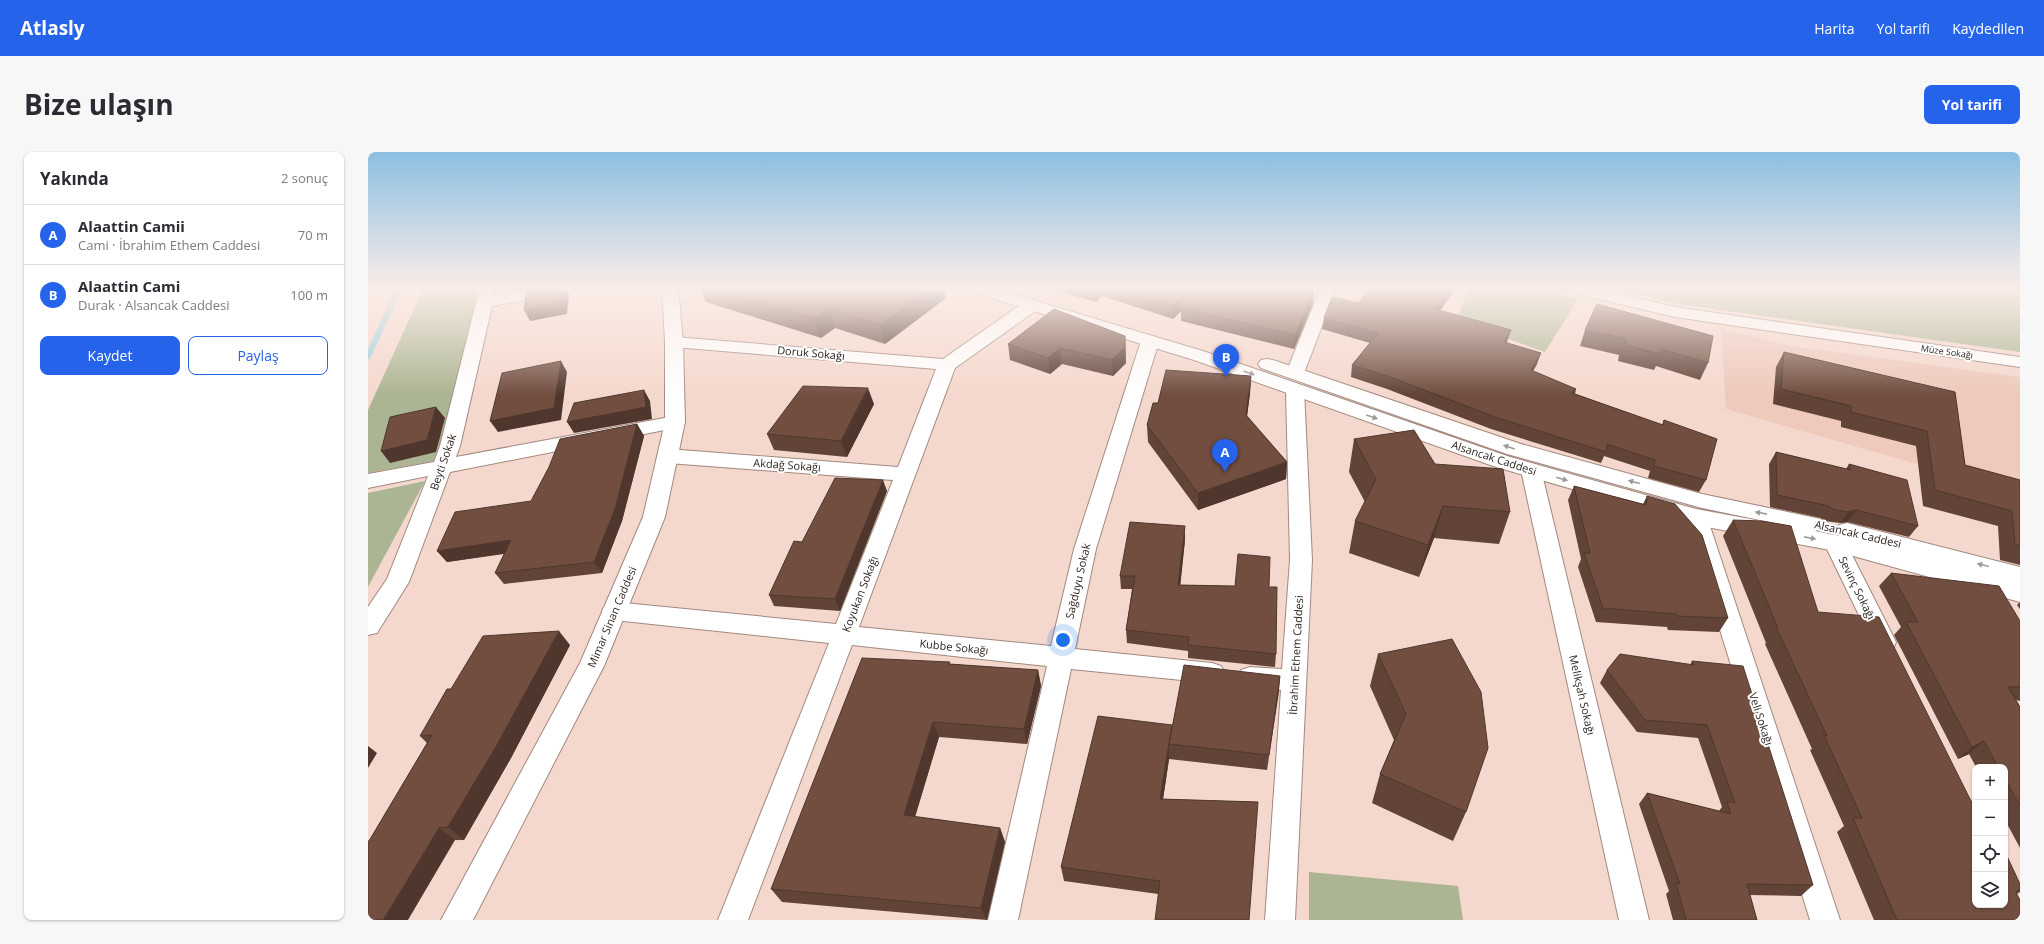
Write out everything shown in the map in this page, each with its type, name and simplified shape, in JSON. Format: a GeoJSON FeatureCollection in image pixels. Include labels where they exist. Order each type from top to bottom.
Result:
{"type":"FeatureCollection","features":[{"type":"Feature","properties":{"kind":"street","name":"Beyti Sokak"},"geometry":{"type":"LineString","coordinates":[[368,626],[397,582],[443,466],[450,446],[479,323]]}},
{"type":"Feature","properties":{"kind":"street","name":"Mimar Sinan Caddesi"},"geometry":{"type":"LineString","coordinates":[[456,920],[591,666],[654,517],[675,422],[673,323]]}},
{"type":"Feature","properties":{"kind":"street"},"geometry":{"type":"LineString","coordinates":[[947,364],[1006,323]]}},
{"type":"Feature","properties":{"kind":"street","name":"Alsancak Caddesi"},"geometry":{"type":"LineString","coordinates":[[1090,323],[1200,356],[1295,382],[1514,449],[1696,508],[1844,530],[2020,576]]}},
{"type":"Feature","properties":{"kind":"street","name":"Alsancak Caddesi"},"geometry":{"type":"LineString","coordinates":[[1129,323],[1295,382],[1503,462],[1835,543],[1991,585],[2014,603]]}},
{"type":"Feature","properties":{"kind":"street"},"geometry":{"type":"LineString","coordinates":[[1295,382],[1316,323]]}},
{"type":"Feature","properties":{"kind":"street","name":"Müze Sokağı"},"geometry":{"type":"LineString","coordinates":[[1750,323],[2020,362]]}},
{"type":"Feature","properties":{"kind":"street","name":"Sağduyu Sokak"},"geometry":{"type":"LineString","coordinates":[[1003,920],[1085,549],[1150,341]]}},
{"type":"Feature","properties":{"kind":"street","name":"Doruk Sokağı"},"geometry":{"type":"LineString","coordinates":[[674,342],[947,364]]}},
{"type":"Feature","properties":{"kind":"street","name":"Koyukan Sokağı"},"geometry":{"type":"LineString","coordinates":[[732,920],[844,635],[947,364]]}},
{"type":"Feature","properties":{"kind":"street","name":"İbrahim Ethem Caddesi"},"geometry":{"type":"LineString","coordinates":[[1280,920],[1301,560],[1295,382]]}},
{"type":"Feature","properties":{"kind":"street"},"geometry":{"type":"LineString","coordinates":[[368,481],[675,422]]}},
{"type":"Feature","properties":{"kind":"street","name":"Akdağ Sokağı"},"geometry":{"type":"LineString","coordinates":[[668,456],[905,474]]}},
{"type":"Feature","properties":{"kind":"street","name":"Melikşah Sokağı"},"geometry":{"type":"LineString","coordinates":[[1531,470],[1634,920]]}},
{"type":"Feature","properties":{"kind":"street","name":"Veli Sokağı"},"geometry":{"type":"LineString","coordinates":[[1696,508],[1825,920]]}},
{"type":"Feature","properties":{"kind":"street","name":"Sevinç Sokağı"},"geometry":{"type":"LineString","coordinates":[[1835,543],[1894,664]]}},
{"type":"Feature","properties":{"kind":"street","name":"Kubbe Sokağı"},"geometry":{"type":"LineString","coordinates":[[614,611],[1294,681]]}},
{"type":"Feature","properties":{"kind":"shaded area"},"geometry":{"type":"Polygon","coordinates":[[[1721,329],[1791,346],[2020,377],[2020,494],[1726,409],[1721,329]]]}},
{"type":"Feature","properties":{"kind":"green space"},"geometry":{"type":"Polygon","coordinates":[[[408,323],[478,323],[440,460],[368,473],[368,410],[408,323]]]}},
{"type":"Feature","properties":{"kind":"green space"},"geometry":{"type":"Polygon","coordinates":[[[1464,323],[1563,323],[1545,352],[1464,323]]]}},
{"type":"Feature","properties":{"kind":"green space"},"geometry":{"type":"Polygon","coordinates":[[[1813,323],[2020,323],[2020,352],[1813,323]]]}},
{"type":"Feature","properties":{"kind":"green space"},"geometry":{"type":"Polygon","coordinates":[[[425,481],[368,587],[368,493],[425,481]]]}},
{"type":"Feature","properties":{"kind":"green space"},"geometry":{"type":"Polygon","coordinates":[[[1309,872],[1458,886],[1463,920],[1309,920],[1309,872]]]}},
{"type":"Feature","properties":{"kind":"building"},"geometry":{"type":"Polygon","coordinates":[[[873,323],[883,323],[880,325],[873,323]]]}},
{"type":"Feature","properties":{"kind":"building"},"geometry":{"type":"Polygon","coordinates":[[[1036,323],[1090,323],[1125,336],[1125,347],[1112,360],[1060,348],[1048,358],[1008,344],[1036,323]]]}},
{"type":"Feature","properties":{"kind":"building"},"geometry":{"type":"Polygon","coordinates":[[[1244,323],[1300,323],[1295,335],[1244,323]]]}},
{"type":"Feature","properties":{"kind":"building"},"geometry":{"type":"Polygon","coordinates":[[[1341,323],[1485,323],[1511,330],[1504,342],[1541,353],[1531,370],[1576,389],[1572,393],[1663,425],[1664,420],[1717,439],[1706,480],[1654,466],[1655,460],[1607,444],[1606,452],[1495,417],[1390,377],[1352,365],[1378,333],[1341,323]]]}},
{"type":"Feature","properties":{"kind":"building"},"geometry":{"type":"Polygon","coordinates":[[[1588,323],[1665,323],[1713,336],[1708,363],[1661,349],[1661,354],[1624,345],[1626,339],[1585,330],[1588,323]]]}},
{"type":"Feature","properties":{"kind":"building"},"geometry":{"type":"Polygon","coordinates":[[[1784,352],[1955,392],[1965,465],[2020,480],[2020,546],[2015,544],[2012,511],[1935,490],[1927,431],[1851,412],[1851,406],[1781,389],[1784,352]]]}},
{"type":"Feature","properties":{"kind":"building"},"geometry":{"type":"Polygon","coordinates":[[[561,361],[554,408],[490,421],[502,373],[561,361]]]}},
{"type":"Feature","properties":{"kind":"building"},"geometry":{"type":"Polygon","coordinates":[[[1166,370],[1251,376],[1246,415],[1287,462],[1198,493],[1147,425],[1153,403],[1158,403],[1166,370]]]}},
{"type":"Feature","properties":{"kind":"building"},"geometry":{"type":"Polygon","coordinates":[[[803,386],[868,388],[841,441],[767,434],[803,386]]]}},
{"type":"Feature","properties":{"kind":"building"},"geometry":{"type":"Polygon","coordinates":[[[644,390],[646,407],[567,422],[574,403],[644,390]]]}},
{"type":"Feature","properties":{"kind":"building"},"geometry":{"type":"Polygon","coordinates":[[[436,407],[427,440],[381,451],[390,417],[436,407]]]}},
{"type":"Feature","properties":{"kind":"building"},"geometry":{"type":"Polygon","coordinates":[[[637,424],[615,509],[594,562],[495,573],[511,540],[437,551],[455,512],[531,501],[549,467],[560,439],[637,424]]]}},
{"type":"Feature","properties":{"kind":"building"},"geometry":{"type":"Polygon","coordinates":[[[1414,430],[1435,464],[1503,469],[1510,512],[1443,506],[1428,545],[1355,521],[1376,479],[1354,439],[1414,430]]]}},
{"type":"Feature","properties":{"kind":"building"},"geometry":{"type":"Polygon","coordinates":[[[1776,452],[1851,470],[1849,464],[1907,480],[1918,526],[1856,510],[1848,512],[1832,509],[1829,506],[1777,495],[1776,452]]]}},
{"type":"Feature","properties":{"kind":"building"},"geometry":{"type":"Polygon","coordinates":[[[835,478],[883,480],[835,599],[769,595],[794,541],[802,542],[835,478]]]}},
{"type":"Feature","properties":{"kind":"building"},"geometry":{"type":"Polygon","coordinates":[[[1574,486],[1646,505],[1647,496],[1675,504],[1702,535],[1728,618],[1676,616],[1676,614],[1603,608],[1584,553],[1590,553],[1574,486]]]}},
{"type":"Feature","properties":{"kind":"building"},"geometry":{"type":"Polygon","coordinates":[[[1733,520],[1762,521],[1791,526],[1818,612],[1879,617],[1972,803],[1972,908],[2008,908],[2008,858],[2020,884],[2020,890],[2016,893],[2020,900],[2020,920],[1897,920],[1853,818],[1862,818],[1824,735],[1827,736],[1777,629],[1778,628],[1733,520]]]}},
{"type":"Feature","properties":{"kind":"building"},"geometry":{"type":"Polygon","coordinates":[[[1130,522],[1185,526],[1178,585],[1235,586],[1238,554],[1270,557],[1269,587],[1277,587],[1276,654],[1188,645],[1189,637],[1126,630],[1135,576],[1120,576],[1130,522]]]}},
{"type":"Feature","properties":{"kind":"building"},"geometry":{"type":"Polygon","coordinates":[[[1891,573],[1999,586],[2020,621],[2020,687],[2008,687],[2020,707],[2020,806],[2008,784],[2008,764],[1996,764],[1984,741],[1972,747],[1906,622],[1918,622],[1891,573]]]}},
{"type":"Feature","properties":{"kind":"building"},"geometry":{"type":"Polygon","coordinates":[[[559,631],[497,745],[448,827],[439,828],[383,920],[368,920],[368,841],[432,735],[420,736],[447,689],[451,689],[483,636],[559,631]]]}},
{"type":"Feature","properties":{"kind":"building"},"geometry":{"type":"Polygon","coordinates":[[[1452,639],[1481,692],[1488,748],[1466,812],[1380,774],[1406,714],[1378,654],[1452,639]]]}},
{"type":"Feature","properties":{"kind":"building"},"geometry":{"type":"Polygon","coordinates":[[[1620,654],[1694,665],[1692,661],[1743,666],[1813,885],[1747,884],[1757,920],[1686,920],[1676,883],[1680,884],[1647,793],[1731,814],[1727,802],[1735,803],[1707,725],[1645,720],[1607,670],[1620,654]]]}},
{"type":"Feature","properties":{"kind":"building"},"geometry":{"type":"Polygon","coordinates":[[[862,658],[950,662],[949,664],[1038,670],[1024,729],[933,722],[904,815],[1000,828],[981,908],[771,889],[862,658]]]}},
{"type":"Feature","properties":{"kind":"building"},"geometry":{"type":"Polygon","coordinates":[[[1184,665],[1280,676],[1269,755],[1169,744],[1184,665]]]}},
{"type":"Feature","properties":{"kind":"building"},"geometry":{"type":"Polygon","coordinates":[[[1098,716],[1172,725],[1160,799],[1258,802],[1249,920],[1155,920],[1160,881],[1061,867],[1098,716]]]}},
{"type":"Feature","properties":{"kind":"waterway"},"geometry":{"type":"LineString","coordinates":[[368,356],[383,323]]}},
{"type":"Feature","properties":{"kind":"place","name":"Alaattin Cami"},"geometry":{"type":"Point","coordinates":[1226,377]}},
{"type":"Feature","properties":{"kind":"place","name":"Alaattin Camii"},"geometry":{"type":"Point","coordinates":[1225,472]}}]}
